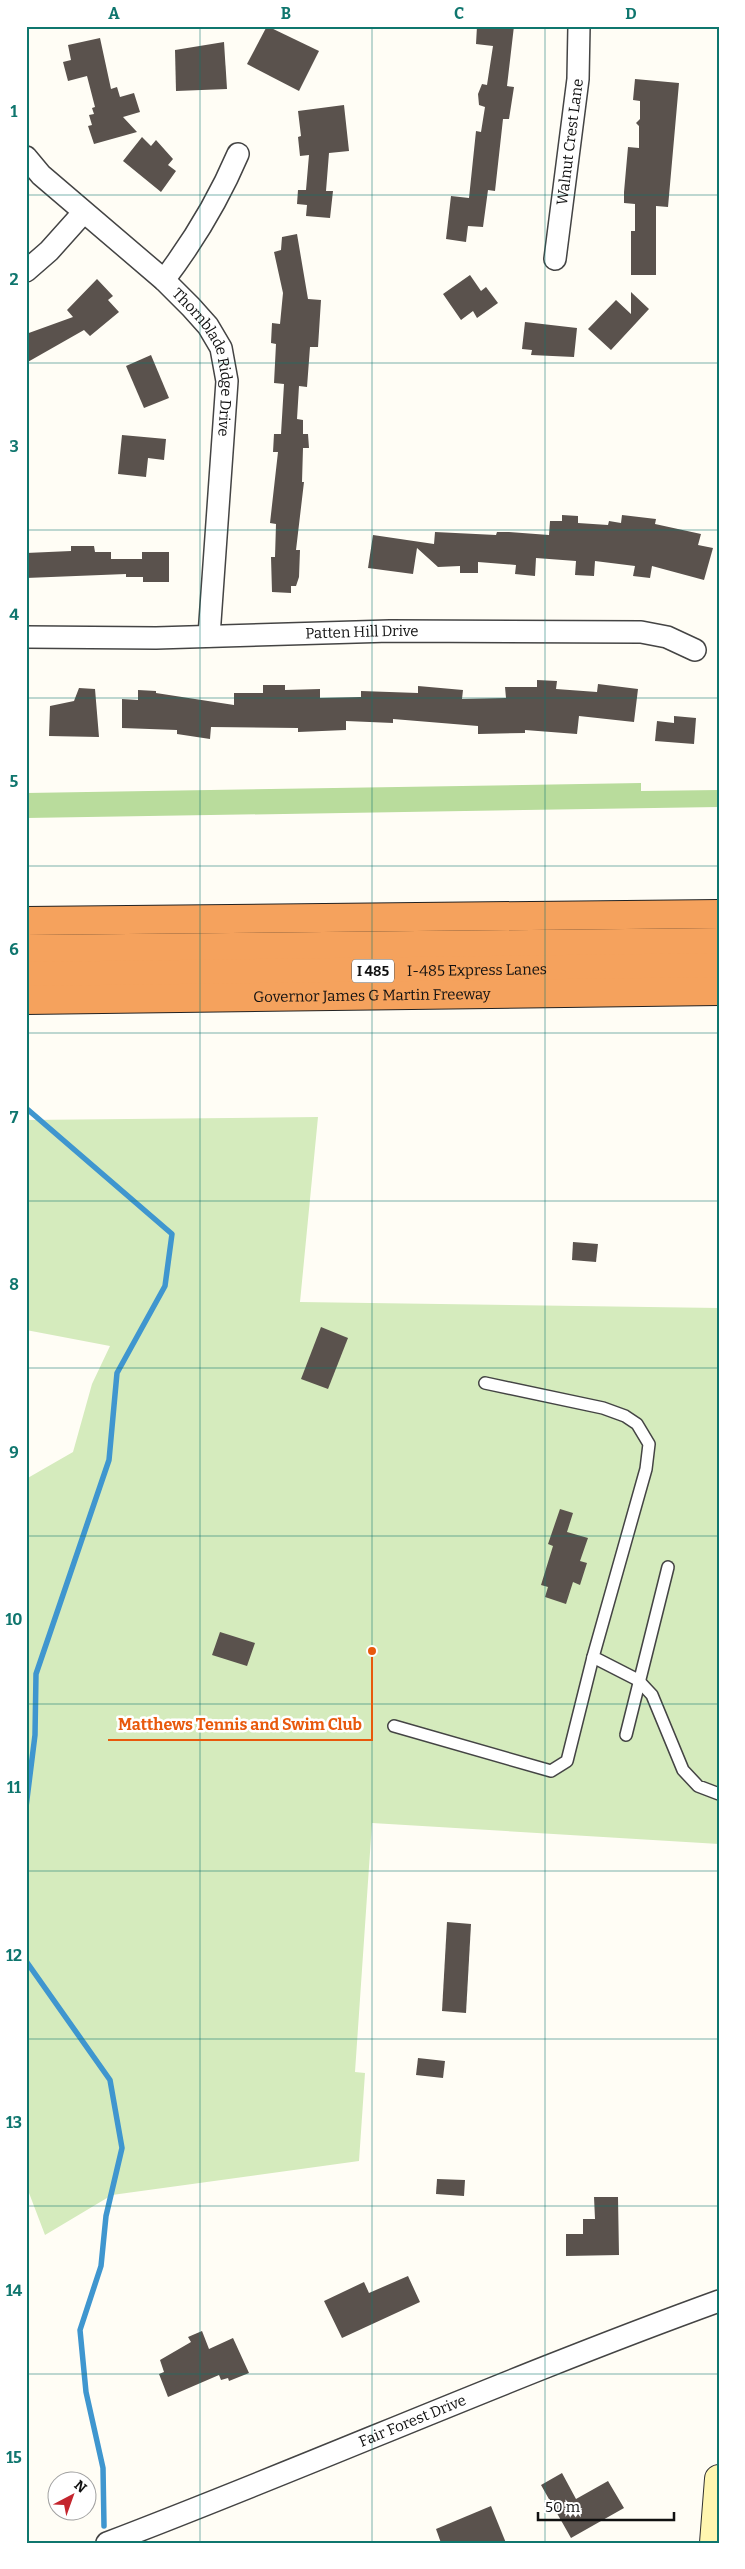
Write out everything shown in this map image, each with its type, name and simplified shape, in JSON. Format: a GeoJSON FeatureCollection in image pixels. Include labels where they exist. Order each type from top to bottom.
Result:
{"type":"FeatureCollection","features":[{"type":"Feature","properties":{"kind":"highway"},"geometry":{"type":"LineString","coordinates":[[26,921],[719,914]]}},
{"type":"Feature","properties":{"kind":"highway"},"geometry":{"type":"LineString","coordinates":[[106,948],[305,917]]}},
{"type":"Feature","properties":{"kind":"highway","name":"I-485 Express Lanes"},"geometry":{"type":"LineString","coordinates":[[26,949],[719,942]]}},
{"type":"Feature","properties":{"kind":"highway","name":"I-485 Express Lanes"},"geometry":{"type":"LineString","coordinates":[[26,976],[719,967]]}},
{"type":"Feature","properties":{"kind":"highway","name":"Governor James G Martin Freeway"},"geometry":{"type":"LineString","coordinates":[[26,1000],[719,991]]}},
{"type":"Feature","properties":{"kind":"street","name":"Walnut Crest Lane"},"geometry":{"type":"LineString","coordinates":[[555,259],[578,79],[579,26]]}},
{"type":"Feature","properties":{"kind":"street"},"geometry":{"type":"LineString","coordinates":[[164,280],[196,237],[220,195],[238,154]]}},
{"type":"Feature","properties":{"kind":"street","name":"Thornblade Ridge Drive"},"geometry":{"type":"LineString","coordinates":[[26,157],[41,175],[164,280],[208,326],[221,348],[226,366],[227,381],[208,636]]}},
{"type":"Feature","properties":{"kind":"street"},"geometry":{"type":"LineString","coordinates":[[26,271],[49,251],[83,212]]}},
{"type":"Feature","properties":{"kind":"street","name":"Patten Hill Drive"},"geometry":{"type":"LineString","coordinates":[[26,637],[208,636],[390,631],[641,632],[667,637],[695,650]]}},
{"type":"Feature","properties":{"kind":"street","name":"Fair Forest Drive"},"geometry":{"type":"LineString","coordinates":[[107,2543],[189,2512],[594,2346],[719,2302]]}},
{"type":"Feature","properties":{"kind":"street"},"geometry":{"type":"LineString","coordinates":[[714,2543],[719,2479]]}},
{"type":"Feature","properties":{"kind":"lane"},"geometry":{"type":"LineString","coordinates":[[394,1726],[550,1772],[567,1760],[593,1658],[646,1469],[649,1444],[637,1424],[625,1416],[603,1408],[485,1383]]}},
{"type":"Feature","properties":{"kind":"lane"},"geometry":{"type":"LineString","coordinates":[[626,1735],[638,1680],[668,1567]]}},
{"type":"Feature","properties":{"kind":"lane"},"geometry":{"type":"LineString","coordinates":[[593,1658],[638,1680],[652,1695],[682,1770],[698,1786],[719,1794]]}},
{"type":"Feature","properties":{"kind":"green space"},"geometry":{"type":"Polygon","coordinates":[[[641,783],[641,791],[719,790],[719,807],[26,818],[26,793],[641,783]]]}},
{"type":"Feature","properties":{"kind":"green space"},"geometry":{"type":"Polygon","coordinates":[[[318,1117],[300,1302],[719,1308],[719,1844],[372,1823],[355,2072],[365,2073],[359,2161],[112,2195],[45,2235],[26,2185],[26,1479],[73,1452],[92,1384],[110,1346],[26,1330],[26,1120],[318,1117]]]}},
{"type":"Feature","properties":{"kind":"building"},"geometry":{"type":"Polygon","coordinates":[[[267,26],[319,51],[299,91],[247,64],[267,26]]]}},
{"type":"Feature","properties":{"kind":"building"},"geometry":{"type":"Polygon","coordinates":[[[477,26],[514,26],[507,86],[514,87],[509,119],[503,119],[495,191],[488,190],[483,227],[468,226],[466,242],[446,239],[451,196],[469,198],[476,131],[481,132],[485,107],[479,105],[478,94],[482,84],[487,85],[493,46],[476,44],[477,26]]]}},
{"type":"Feature","properties":{"kind":"building"},"geometry":{"type":"Polygon","coordinates":[[[100,38],[111,89],[117,87],[120,97],[134,93],[140,112],[123,117],[137,132],[94,144],[88,126],[92,125],[89,115],[94,114],[92,108],[95,107],[87,76],[68,81],[63,62],[71,60],[68,45],[100,38]]]}},
{"type":"Feature","properties":{"kind":"building"},"geometry":{"type":"Polygon","coordinates":[[[224,42],[227,89],[176,91],[175,50],[224,42]]]}},
{"type":"Feature","properties":{"kind":"building"},"geometry":{"type":"Polygon","coordinates":[[[635,79],[679,83],[668,207],[656,206],[656,275],[631,275],[631,231],[635,231],[635,204],[624,203],[624,192],[628,147],[639,148],[639,126],[636,123],[640,119],[640,101],[633,100],[635,79]]]}},
{"type":"Feature","properties":{"kind":"building"},"geometry":{"type":"Polygon","coordinates":[[[344,105],[349,151],[329,153],[326,191],[333,191],[330,218],[306,216],[307,205],[297,204],[298,190],[306,190],[309,155],[300,156],[298,137],[301,136],[298,111],[344,105]]]}},
{"type":"Feature","properties":{"kind":"building"},"geometry":{"type":"Polygon","coordinates":[[[142,137],[151,146],[156,140],[173,159],[168,165],[176,171],[161,192],[123,161],[142,137]]]}},
{"type":"Feature","properties":{"kind":"building"},"geometry":{"type":"Polygon","coordinates":[[[297,234],[308,299],[321,300],[318,347],[310,347],[307,387],[299,386],[297,419],[303,420],[303,434],[308,434],[309,448],[303,448],[302,482],[304,482],[296,550],[300,550],[299,577],[296,586],[291,586],[291,593],[272,592],[271,557],[275,557],[276,524],[270,523],[278,452],[273,452],[274,434],[281,434],[284,384],[274,383],[276,344],[271,343],[272,323],[280,324],[283,293],[274,252],[281,250],[282,237],[297,234]]]}},
{"type":"Feature","properties":{"kind":"building"},"geometry":{"type":"Polygon","coordinates":[[[470,275],[481,291],[486,287],[498,303],[477,318],[473,311],[461,320],[443,294],[470,275]]]}},
{"type":"Feature","properties":{"kind":"building"},"geometry":{"type":"Polygon","coordinates":[[[97,279],[113,296],[108,300],[119,312],[90,336],[84,330],[26,363],[26,334],[73,317],[67,310],[97,279]]]}},
{"type":"Feature","properties":{"kind":"building"},"geometry":{"type":"Polygon","coordinates":[[[631,292],[649,309],[611,350],[588,329],[616,300],[631,314],[631,292]]]}},
{"type":"Feature","properties":{"kind":"building"},"geometry":{"type":"Polygon","coordinates":[[[525,322],[577,328],[574,357],[531,355],[532,350],[522,349],[525,322]]]}},
{"type":"Feature","properties":{"kind":"building"},"geometry":{"type":"Polygon","coordinates":[[[151,355],[169,398],[144,408],[126,366],[151,355]]]}},
{"type":"Feature","properties":{"kind":"building"},"geometry":{"type":"Polygon","coordinates":[[[122,435],[166,439],[164,460],[148,458],[146,477],[118,474],[122,435]]]}},
{"type":"Feature","properties":{"kind":"building"},"geometry":{"type":"Polygon","coordinates":[[[562,515],[578,516],[578,523],[608,525],[609,521],[621,523],[622,515],[656,519],[655,524],[701,534],[698,545],[713,548],[704,580],[652,566],[650,578],[633,576],[635,566],[595,561],[594,576],[575,575],[576,561],[536,558],[535,576],[515,574],[516,565],[478,562],[478,573],[460,573],[460,566],[438,567],[417,548],[413,574],[368,568],[373,535],[434,544],[435,532],[496,535],[497,532],[509,532],[549,535],[550,521],[562,521],[562,515]]]}},
{"type":"Feature","properties":{"kind":"building"},"geometry":{"type":"Polygon","coordinates":[[[71,546],[94,546],[95,552],[111,552],[111,559],[142,559],[142,552],[169,552],[169,582],[143,582],[143,577],[126,577],[126,574],[26,578],[26,553],[71,551],[71,546]]]}},
{"type":"Feature","properties":{"kind":"building"},"geometry":{"type":"Polygon","coordinates":[[[537,680],[557,681],[556,689],[597,692],[598,684],[638,689],[634,722],[579,716],[577,734],[525,730],[525,733],[478,734],[478,726],[393,719],[393,723],[346,721],[346,730],[298,732],[298,728],[211,727],[210,739],[177,734],[177,730],[122,728],[122,699],[138,700],[138,690],[156,691],[156,693],[234,705],[234,693],[263,693],[263,685],[285,685],[285,690],[320,689],[320,698],[361,697],[361,691],[418,693],[418,686],[463,690],[462,699],[506,698],[505,687],[537,687],[537,680]]]}},
{"type":"Feature","properties":{"kind":"building"},"geometry":{"type":"Polygon","coordinates":[[[79,688],[95,689],[99,737],[49,736],[50,706],[74,701],[79,688]]]}},
{"type":"Feature","properties":{"kind":"building"},"geometry":{"type":"Polygon","coordinates":[[[674,716],[696,718],[694,744],[655,741],[657,721],[674,723],[674,716]]]}},
{"type":"Feature","properties":{"kind":"building"},"geometry":{"type":"Polygon","coordinates":[[[573,1242],[598,1244],[596,1262],[572,1260],[573,1242]]]}},
{"type":"Feature","properties":{"kind":"building"},"geometry":{"type":"Polygon","coordinates":[[[321,1327],[348,1338],[328,1389],[301,1379],[321,1327]]]}},
{"type":"Feature","properties":{"kind":"building"},"geometry":{"type":"Polygon","coordinates":[[[560,1509],[573,1513],[567,1532],[588,1538],[580,1561],[587,1563],[580,1585],[573,1582],[566,1604],[545,1597],[548,1587],[541,1585],[553,1546],[548,1544],[560,1509]]]}},
{"type":"Feature","properties":{"kind":"building"},"geometry":{"type":"Polygon","coordinates":[[[220,1632],[255,1643],[247,1666],[212,1655],[220,1632]]]}},
{"type":"Feature","properties":{"kind":"building"},"geometry":{"type":"Polygon","coordinates":[[[447,1922],[471,1924],[466,2013],[442,2011],[447,1922]]]}},
{"type":"Feature","properties":{"kind":"building"},"geometry":{"type":"Polygon","coordinates":[[[418,2058],[445,2061],[443,2078],[416,2075],[418,2058]]]}},
{"type":"Feature","properties":{"kind":"building"},"geometry":{"type":"Polygon","coordinates":[[[437,2179],[465,2180],[464,2196],[436,2194],[437,2179]]]}},
{"type":"Feature","properties":{"kind":"building"},"geometry":{"type":"Polygon","coordinates":[[[594,2197],[618,2197],[619,2255],[566,2256],[566,2234],[583,2234],[583,2219],[595,2219],[594,2197]]]}},
{"type":"Feature","properties":{"kind":"building"},"geometry":{"type":"Polygon","coordinates":[[[408,2276],[420,2302],[342,2338],[324,2301],[364,2282],[369,2293],[408,2276]]]}},
{"type":"Feature","properties":{"kind":"building"},"geometry":{"type":"Polygon","coordinates":[[[202,2331],[209,2349],[233,2338],[249,2373],[229,2381],[228,2378],[221,2380],[219,2375],[168,2397],[159,2374],[164,2372],[160,2360],[191,2342],[188,2337],[202,2331]]]}},
{"type":"Feature","properties":{"kind":"building"},"geometry":{"type":"Polygon","coordinates":[[[562,2473],[576,2499],[608,2481],[624,2508],[571,2538],[541,2485],[562,2473]]]}},
{"type":"Feature","properties":{"kind":"building"},"geometry":{"type":"Polygon","coordinates":[[[491,2506],[506,2543],[441,2543],[436,2529],[491,2506]]]}},
{"type":"Feature","properties":{"kind":"waterway"},"geometry":{"type":"LineString","coordinates":[[26,1108],[172,1234],[165,1286],[117,1373],[109,1460],[36,1674],[35,1735],[26,1807]]}},
{"type":"Feature","properties":{"kind":"waterway"},"geometry":{"type":"LineString","coordinates":[[26,1961],[110,2080],[122,2148],[106,2216],[101,2266],[80,2330],[86,2392],[103,2468],[104,2526]]}},
{"type":"Feature","properties":{"kind":"place","name":"Matthews Tennis and Swim Club"},"geometry":{"type":"Point","coordinates":[372,1651]}}]}
